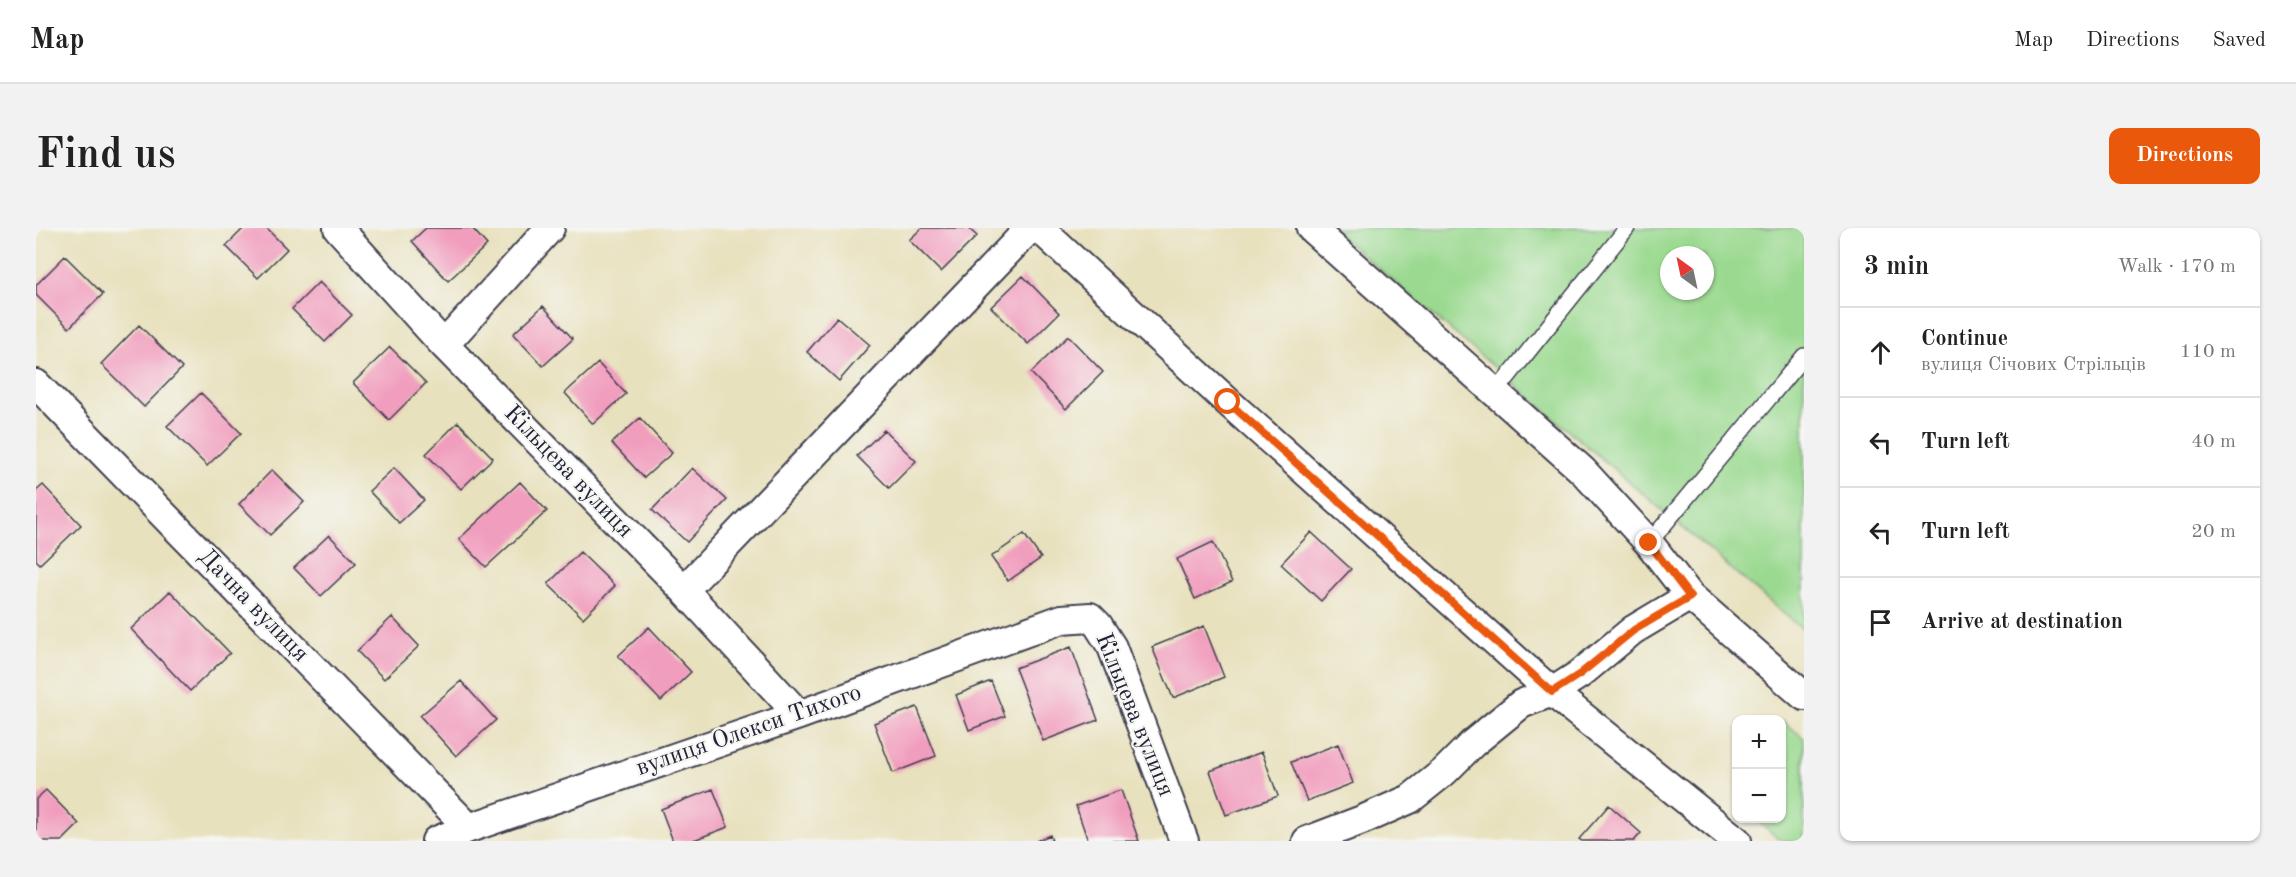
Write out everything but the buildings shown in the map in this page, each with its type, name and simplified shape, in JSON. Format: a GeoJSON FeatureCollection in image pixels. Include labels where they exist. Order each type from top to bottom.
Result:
{"type":"FeatureCollection","features":[{"type":"Feature","properties":{"kind":"street","name":"Кільцева вулиця"},"geometry":{"type":"LineString","coordinates":[[338,228],[444,345],[684,591],[800,715]]}},
{"type":"Feature","properties":{"kind":"street"},"geometry":{"type":"LineString","coordinates":[[444,345],[550,228]]}},
{"type":"Feature","properties":{"kind":"street"},"geometry":{"type":"LineString","coordinates":[[684,591],[1030,228]]}},
{"type":"Feature","properties":{"kind":"street"},"geometry":{"type":"LineString","coordinates":[[1039,228],[1228,402],[1552,692],[1737,841]]}},
{"type":"Feature","properties":{"kind":"street"},"geometry":{"type":"LineString","coordinates":[[1319,231],[1583,471],[1649,543],[1690,597],[1804,696]]}},
{"type":"Feature","properties":{"kind":"street","name":"Дачна вулиця"},"geometry":{"type":"LineString","coordinates":[[36,384],[469,828]]}},
{"type":"Feature","properties":{"kind":"street"},"geometry":{"type":"LineString","coordinates":[[1307,841],[1410,799],[1521,704],[1552,692],[1580,674],[1634,630],[1690,597]]}},
{"type":"Feature","properties":{"kind":"street","name":"Кільцева вулиця"},"geometry":{"type":"LineString","coordinates":[[1062,619],[1076,616],[1090,617],[1098,624],[1112,647],[1184,841]]}},
{"type":"Feature","properties":{"kind":"street","name":"вулиця Олекси Тихого"},"geometry":{"type":"LineString","coordinates":[[436,841],[800,715],[1062,619]]}},
{"type":"Feature","properties":{"kind":"lane"},"geometry":{"type":"LineString","coordinates":[[1495,393],[1627,228]]}},
{"type":"Feature","properties":{"kind":"lane"},"geometry":{"type":"LineString","coordinates":[[1649,543],[1804,356]]}},
{"type":"Feature","properties":{"kind":"green space"},"geometry":{"type":"Polygon","coordinates":[[[1331,228],[1804,228],[1804,631],[1331,228]]]}},
{"type":"Feature","properties":{"kind":"green space"},"geometry":{"type":"Polygon","coordinates":[[[1786,724],[1804,738],[1804,841],[1782,841],[1760,823],[1786,823],[1786,724]]]}},
{"type":"Feature","properties":{"kind":"route"},"geometry":{"type":"LineString","coordinates":[[1228,402],[1552,692],[1580,674],[1634,630],[1690,597],[1649,543]]}}]}
